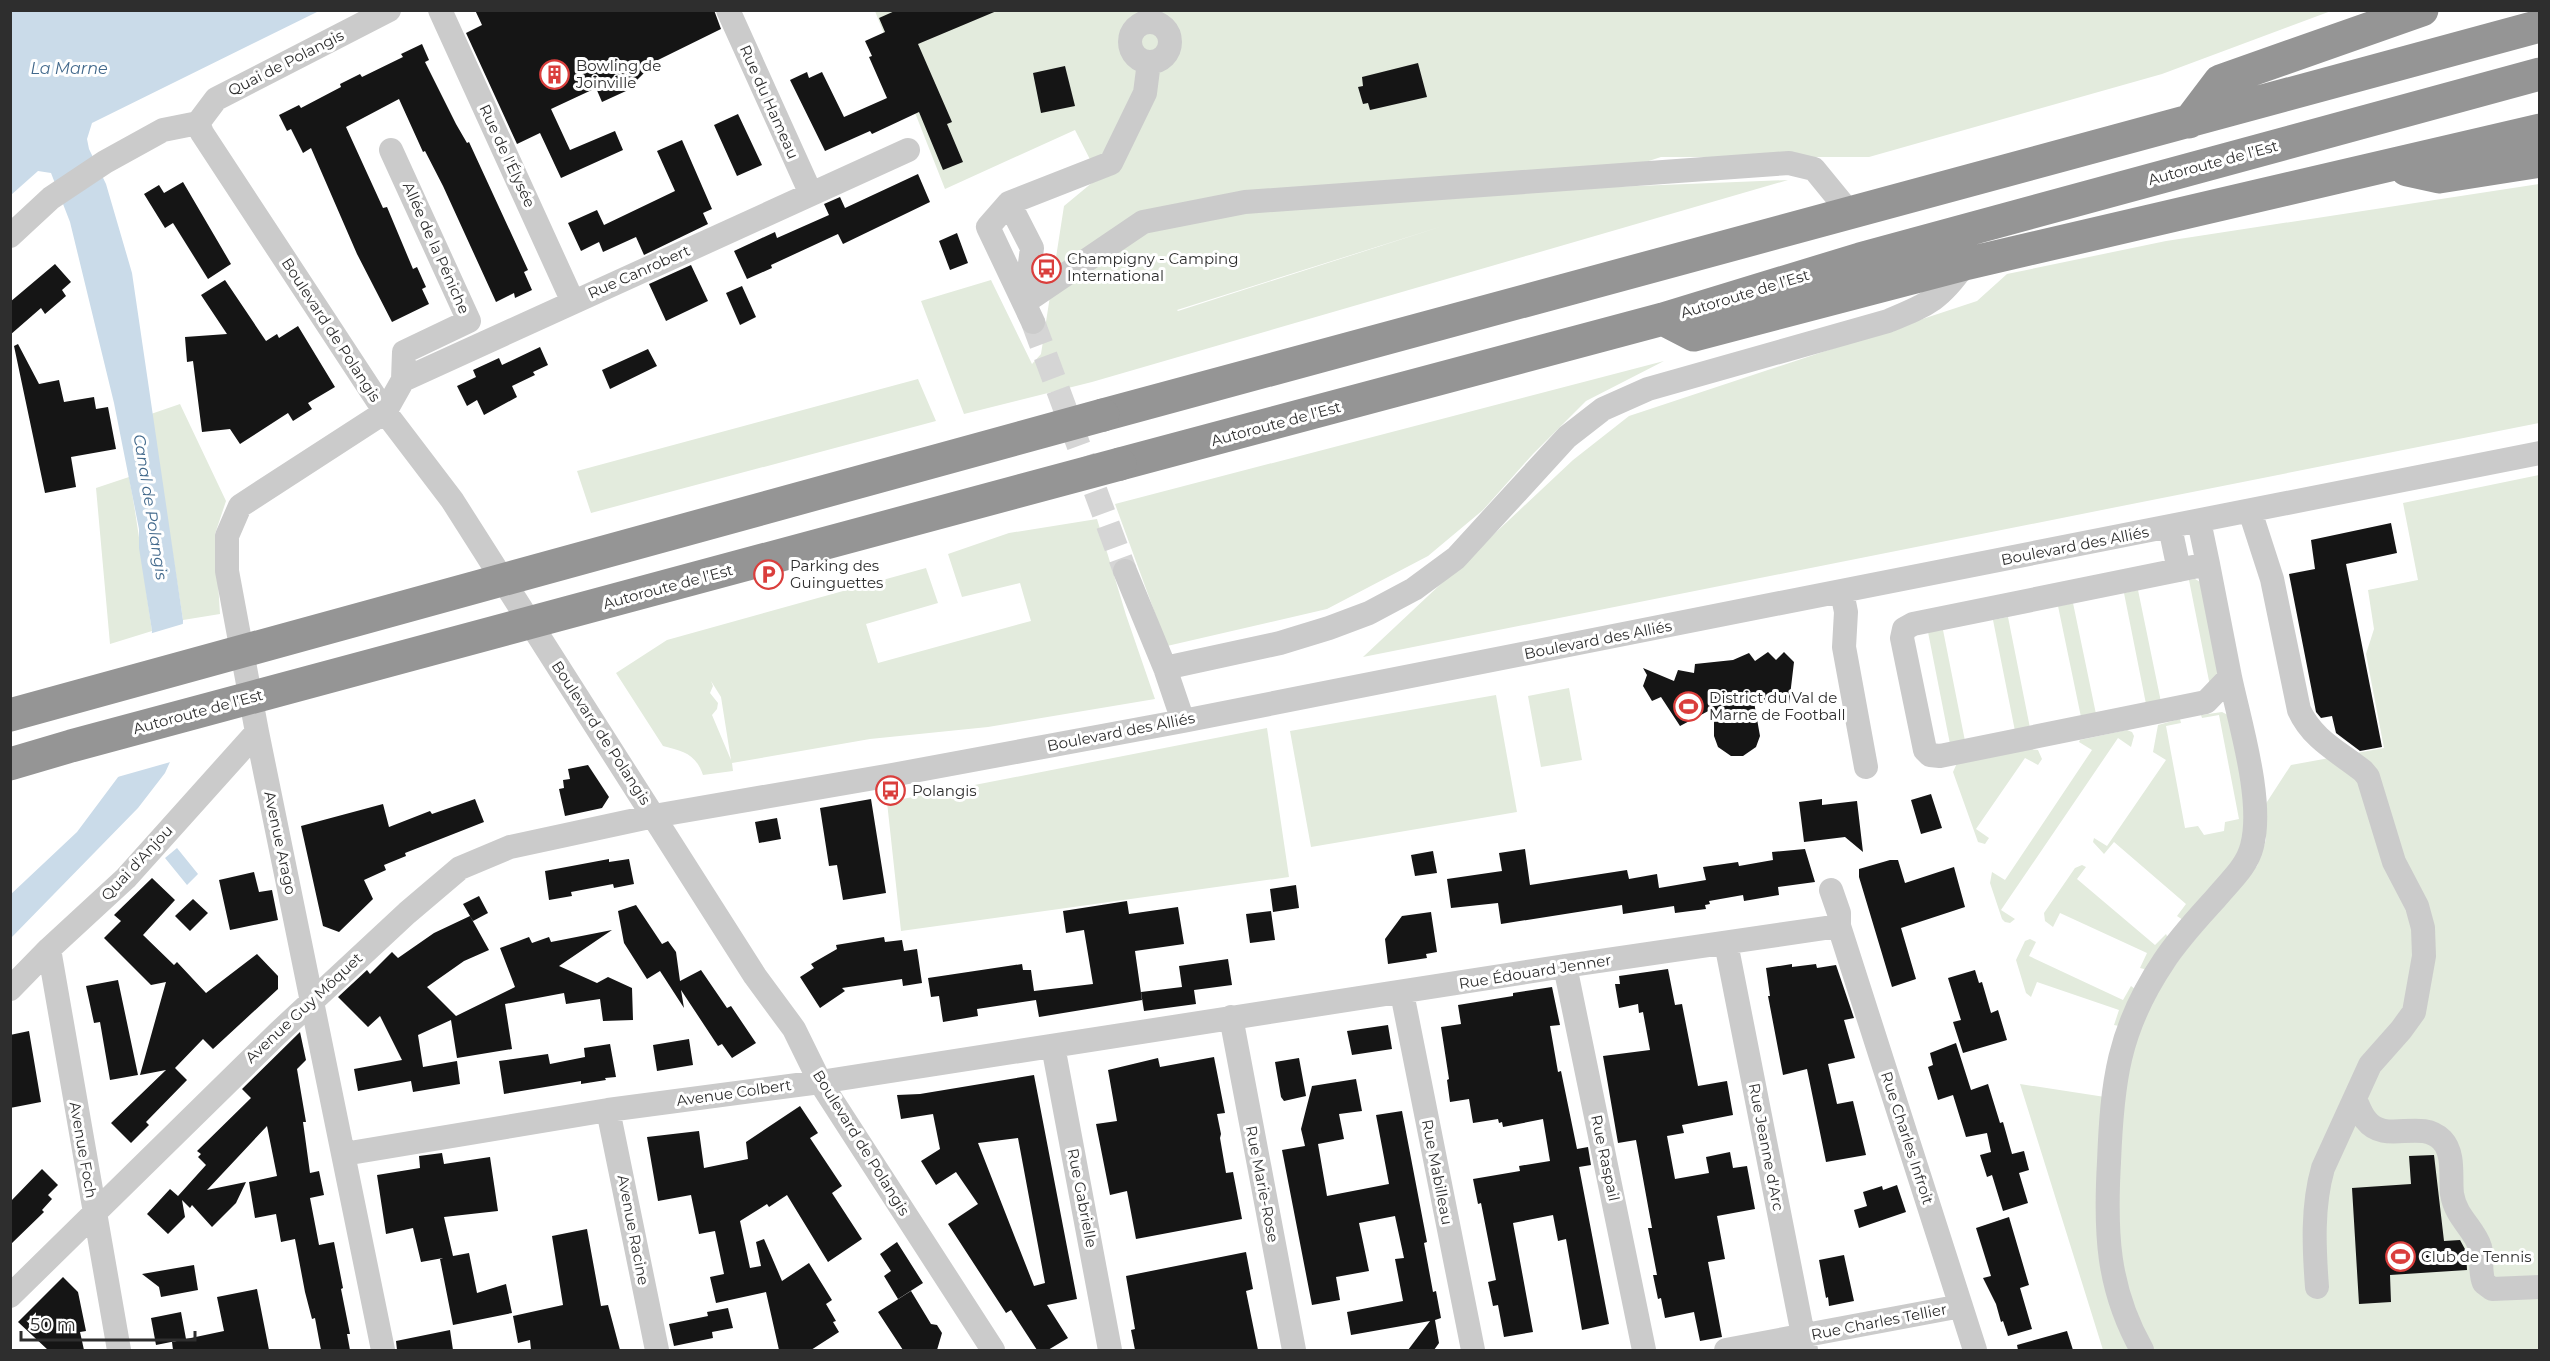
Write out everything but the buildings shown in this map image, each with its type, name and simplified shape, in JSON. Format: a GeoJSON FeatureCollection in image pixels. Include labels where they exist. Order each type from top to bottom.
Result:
{"type":"FeatureCollection","features":[{"type":"Feature","properties":{"kind":"highway"},"geometry":{"type":"LineString","coordinates":[[2189,122],[2220,81],[2422,10]]}},
{"type":"Feature","properties":{"kind":"highway"},"geometry":{"type":"LineString","coordinates":[[10,715],[2540,26]]}},
{"type":"Feature","properties":{"kind":"highway","name":"Autoroute de l’Est"},"geometry":{"type":"LineString","coordinates":[[10,764],[1664,319],[1860,259],[2540,74]]}},
{"type":"Feature","properties":{"kind":"highway"},"geometry":{"type":"LineString","coordinates":[[1664,319],[1694,335],[1965,264],[2540,130]]}},
{"type":"Feature","properties":{"kind":"highway"},"geometry":{"type":"LineString","coordinates":[[2391,166],[2439,177],[2540,161]]}},
{"type":"Feature","properties":{"kind":"street","name":"Quai de Polangis"},"geometry":{"type":"LineString","coordinates":[[198,123],[216,99],[389,10]]}},
{"type":"Feature","properties":{"kind":"street","name":"Rue de l'Élysée"},"geometry":{"type":"LineString","coordinates":[[440,10],[573,302]]}},
{"type":"Feature","properties":{"kind":"street","name":"Rue du Hameau"},"geometry":{"type":"LineString","coordinates":[[728,10],[811,194]]}},
{"type":"Feature","properties":{"kind":"street"},"geometry":{"type":"LineString","coordinates":[[1133,18],[1131,47],[1138,57],[1149,62],[1145,93],[1111,163],[1009,203],[988,227],[1029,312],[1143,222],[1245,202],[1789,163],[1814,169],[1850,213]]}},
{"type":"Feature","properties":{"kind":"street"},"geometry":{"type":"LineString","coordinates":[[10,236],[51,198],[105,162],[164,130],[198,123]]}},
{"type":"Feature","properties":{"kind":"street","name":"Boulevard de Polangis"},"geometry":{"type":"LineString","coordinates":[[198,123],[202,133],[385,412],[452,500],[755,976],[794,1029],[820,1082],[993,1350]]}},
{"type":"Feature","properties":{"kind":"street","name":"Allée de la Péniche"},"geometry":{"type":"LineString","coordinates":[[392,150],[469,321],[404,352],[403,380]]}},
{"type":"Feature","properties":{"kind":"street","name":"Rue Canrobert"},"geometry":{"type":"LineString","coordinates":[[403,380],[908,150]]}},
{"type":"Feature","properties":{"kind":"street"},"geometry":{"type":"LineString","coordinates":[[1165,668],[1280,643],[1369,613],[1414,589],[1456,558],[1567,436],[1603,409],[1658,386],[1888,321],[1925,305],[1947,290],[1965,264]]}},
{"type":"Feature","properties":{"kind":"street"},"geometry":{"type":"LineString","coordinates":[[385,412],[403,380]]}},
{"type":"Feature","properties":{"kind":"street","name":"Avenue Arago"},"geometry":{"type":"LineString","coordinates":[[383,1350],[257,732],[227,571],[227,536],[240,506],[385,412]]}},
{"type":"Feature","properties":{"kind":"street","name":"Boulevard des Alliés"},"geometry":{"type":"LineString","coordinates":[[654,816],[1183,721],[2540,453]]}},
{"type":"Feature","properties":{"kind":"street"},"geometry":{"type":"LineString","coordinates":[[2250,511],[2272,579],[2299,710],[2309,730],[2317,738],[2368,777],[2394,862],[2413,896],[2421,919],[2424,956],[2414,1012],[2370,1065],[2322,1168],[2318,1183],[2314,1247],[2317,1287]]}},
{"type":"Feature","properties":{"kind":"street"},"geometry":{"type":"LineString","coordinates":[[2142,1350],[2122,1311],[2113,1278],[2107,1240],[2106,1217],[2112,1097],[2125,1040],[2149,984],[2184,934],[2242,867],[2251,850],[2256,813],[2199,521]]}},
{"type":"Feature","properties":{"kind":"street"},"geometry":{"type":"LineString","coordinates":[[2170,527],[2179,570]]}},
{"type":"Feature","properties":{"kind":"street"},"geometry":{"type":"LineString","coordinates":[[2208,564],[1913,624],[1905,629],[1902,638],[1925,750],[1930,755],[1940,756],[2206,702],[2230,677]]}},
{"type":"Feature","properties":{"kind":"street"},"geometry":{"type":"LineString","coordinates":[[1125,571],[1165,668],[1183,721]]}},
{"type":"Feature","properties":{"kind":"street"},"geometry":{"type":"LineString","coordinates":[[1842,592],[1846,612],[1844,647],[1866,767]]}},
{"type":"Feature","properties":{"kind":"street","name":"Quai d'Anjou"},"geometry":{"type":"LineString","coordinates":[[10,989],[49,949],[126,878],[257,732]]}},
{"type":"Feature","properties":{"kind":"street","name":"Avenue Guy Môquet"},"geometry":{"type":"LineString","coordinates":[[10,1296],[312,1000],[460,868],[510,848],[654,816]]}},
{"type":"Feature","properties":{"kind":"street","name":"Rue Charles Infroit"},"geometry":{"type":"LineString","coordinates":[[1831,890],[1839,913],[1839,926],[1975,1350]]}},
{"type":"Feature","properties":{"kind":"street","name":"Rue Édouard Jenner"},"geometry":{"type":"LineString","coordinates":[[1231,1017],[1839,926]]}},
{"type":"Feature","properties":{"kind":"street","name":"Rue Jeanne d'Arc"},"geometry":{"type":"LineString","coordinates":[[1726,943],[1804,1343]]}},
{"type":"Feature","properties":{"kind":"street","name":"Avenue Foch"},"geometry":{"type":"LineString","coordinates":[[49,949],[120,1350]]}},
{"type":"Feature","properties":{"kind":"street","name":"Rue Raspail"},"geometry":{"type":"LineString","coordinates":[[1565,966],[1644,1350]]}},
{"type":"Feature","properties":{"kind":"street","name":"Rue Mabilleau"},"geometry":{"type":"LineString","coordinates":[[1402,993],[1473,1350]]}},
{"type":"Feature","properties":{"kind":"street","name":"Avenue Colbert"},"geometry":{"type":"LineString","coordinates":[[344,1154],[608,1110],[820,1082],[1231,1017]]}},
{"type":"Feature","properties":{"kind":"street","name":"Rue Marie-Rose"},"geometry":{"type":"LineString","coordinates":[[1231,1017],[1294,1350]]}},
{"type":"Feature","properties":{"kind":"street","name":"Rue Gabrielle"},"geometry":{"type":"LineString","coordinates":[[1053,1046],[1110,1350]]}},
{"type":"Feature","properties":{"kind":"street"},"geometry":{"type":"LineString","coordinates":[[2355,1099],[2366,1120],[2374,1127],[2383,1131],[2424,1130],[2444,1142],[2450,1155],[2455,1204],[2459,1215],[2479,1245],[2484,1283],[2492,1289],[2540,1287]]}},
{"type":"Feature","properties":{"kind":"street","name":"Avenue Racine"},"geometry":{"type":"LineString","coordinates":[[608,1110],[657,1350]]}},
{"type":"Feature","properties":{"kind":"street","name":"Rue Charles Tellier"},"geometry":{"type":"LineString","coordinates":[[1726,1350],[1804,1343],[1961,1306]]}},
{"type":"Feature","properties":{"kind":"shaded area"},"geometry":{"type":"Polygon","coordinates":[[[875,11],[2331,11],[2162,74],[1869,157],[1661,157],[1563,189],[1788,180],[1092,382],[964,414],[921,301],[991,280],[1032,364],[1041,354],[1064,206],[1099,177],[1075,130],[945,189],[875,11]],[[1446,225],[1177,310],[1178,311],[1446,225]]]}},
{"type":"Feature","properties":{"kind":"shaded area"},"geometry":{"type":"Polygon","coordinates":[[[2539,184],[2539,423],[1363,657],[1573,460],[1629,416],[1977,301],[2007,274],[2166,241],[2539,184]]]}},
{"type":"Feature","properties":{"kind":"shaded area"},"geometry":{"type":"Polygon","coordinates":[[[1664,361],[1586,401],[1533,454],[1483,510],[1428,556],[1327,609],[1167,646],[1115,504],[1664,361]]]}},
{"type":"Feature","properties":{"kind":"shaded area"},"geometry":{"type":"Polygon","coordinates":[[[918,379],[936,421],[591,513],[577,471],[918,379]]]}},
{"type":"Feature","properties":{"kind":"shaded area"},"geometry":{"type":"Polygon","coordinates":[[[180,404],[226,501],[215,534],[220,614],[183,620],[151,414],[180,404]]]}},
{"type":"Feature","properties":{"kind":"shaded area"},"geometry":{"type":"Polygon","coordinates":[[[2539,475],[2539,1350],[2103,1350],[2020,1084],[2105,1097],[2128,1067],[2154,996],[2185,951],[2257,866],[2266,840],[2265,805],[2291,765],[2384,748],[2366,654],[2374,629],[2368,590],[2418,580],[2403,503],[2539,475]]]}},
{"type":"Feature","properties":{"kind":"shaded area"},"geometry":{"type":"Polygon","coordinates":[[[129,477],[152,631],[110,644],[96,488],[129,477]]]}},
{"type":"Feature","properties":{"kind":"shaded area"},"geometry":{"type":"Polygon","coordinates":[[[1097,519],[1126,615],[1155,699],[988,727],[870,739],[732,763],[733,771],[703,775],[697,762],[688,754],[663,746],[616,673],[667,640],[926,568],[938,603],[866,624],[878,663],[1031,621],[1020,583],[962,597],[948,554],[1009,533],[1097,519]],[[711,681],[713,686],[710,693],[718,703],[712,715],[731,760],[721,697],[711,681]]]}},
{"type":"Feature","properties":{"kind":"shaded area"},"geometry":{"type":"Polygon","coordinates":[[[2195,579],[2202,583],[2222,665],[2211,691],[2189,580],[2195,579]]]}},
{"type":"Feature","properties":{"kind":"shaded area"},"geometry":{"type":"Polygon","coordinates":[[[2138,590],[2161,702],[2146,704],[2124,593],[2138,590]]]}},
{"type":"Feature","properties":{"kind":"shaded area"},"geometry":{"type":"Polygon","coordinates":[[[2073,603],[2096,714],[2081,717],[2058,606],[2073,603]]]}},
{"type":"Feature","properties":{"kind":"shaded area"},"geometry":{"type":"Polygon","coordinates":[[[2008,617],[2030,728],[2015,731],[1993,620],[2008,617]]]}},
{"type":"Feature","properties":{"kind":"shaded area"},"geometry":{"type":"Polygon","coordinates":[[[1943,630],[1965,741],[1950,744],[1928,632],[1943,630]]]}},
{"type":"Feature","properties":{"kind":"shaded area"},"geometry":{"type":"Polygon","coordinates":[[[1569,688],[1582,760],[1541,767],[1528,696],[1569,688]]]}},
{"type":"Feature","properties":{"kind":"shaded area"},"geometry":{"type":"Polygon","coordinates":[[[1496,695],[1517,812],[1311,847],[1290,731],[1496,695]]]}},
{"type":"Feature","properties":{"kind":"shaded area"},"geometry":{"type":"Polygon","coordinates":[[[2222,712],[2228,715],[2250,823],[2246,847],[2183,920],[2177,916],[2186,904],[2114,842],[2104,854],[2093,842],[2094,838],[2107,846],[2166,760],[2153,752],[2158,725],[2180,719],[2181,723],[2166,726],[2185,828],[2198,826],[2204,835],[2224,831],[2225,822],[2239,819],[2219,715],[2202,718],[2201,715],[2222,712]]]}},
{"type":"Feature","properties":{"kind":"shaded area"},"geometry":{"type":"Polygon","coordinates":[[[1267,728],[1289,877],[901,931],[887,802],[1267,728]]]}},
{"type":"Feature","properties":{"kind":"shaded area"},"geometry":{"type":"Polygon","coordinates":[[[2127,730],[2134,736],[2131,747],[2118,738],[2001,910],[2015,919],[2010,923],[2005,922],[1990,883],[1992,872],[2005,880],[2092,750],[2079,742],[2080,740],[2127,730]]]}},
{"type":"Feature","properties":{"kind":"shaded area"},"geometry":{"type":"Polygon","coordinates":[[[2031,749],[2038,750],[2042,759],[2038,765],[2025,758],[1976,829],[1989,838],[1985,844],[1978,842],[1953,772],[1957,763],[2031,749]]]}},
{"type":"Feature","properties":{"kind":"shaded area"},"geometry":{"type":"Polygon","coordinates":[[[2082,865],[2086,867],[2077,879],[2155,945],[2166,934],[2168,938],[2148,970],[2140,968],[2147,953],[2060,913],[2053,927],[2045,921],[2044,913],[2075,868],[2082,865]]]}},
{"type":"Feature","properties":{"kind":"shaded area"},"geometry":{"type":"Polygon","coordinates":[[[2030,939],[2036,942],[2029,956],[2123,1000],[2131,986],[2135,989],[2119,1026],[2114,1025],[2119,1010],[2037,982],[2031,997],[2026,993],[2016,960],[2025,941],[2030,939]]]}},
{"type":"Feature","properties":{"kind":"water"},"geometry":{"type":"Polygon","coordinates":[[[11,11],[319,11],[92,123],[87,139],[89,149],[106,184],[132,273],[183,620],[179,742],[165,773],[138,808],[11,938],[10,895],[77,832],[142,745],[152,631],[139,548],[139,529],[114,403],[70,222],[51,173],[38,171],[11,195],[11,11]]]}},
{"type":"Feature","properties":{"kind":"water"},"geometry":{"type":"Polygon","coordinates":[[[177,848],[198,874],[187,885],[165,858],[177,848]]]}},
{"type":"Feature","properties":{"kind":"pier"},"geometry":{"type":"Polygon","coordinates":[[[186,623],[182,742],[174,761],[114,778],[139,744],[149,634],[186,623]]]}},
{"type":"Feature","properties":{"kind":"tunnel"},"geometry":{"type":"LineString","coordinates":[[1033,322],[1125,571]]}},
{"type":"Feature","properties":{"kind":"place","name":"Bowling de Joinville"},"geometry":{"type":"Point","coordinates":[555,75]}},
{"type":"Feature","properties":{"kind":"place","name":"Champigny - Camping International"},"geometry":{"type":"Point","coordinates":[1046,268]}},
{"type":"Feature","properties":{"kind":"place","name":"Parking des Guinguettes"},"geometry":{"type":"Point","coordinates":[769,575]}},
{"type":"Feature","properties":{"kind":"place","name":"District du Val de Marne de Football"},"geometry":{"type":"Point","coordinates":[1688,707]}},
{"type":"Feature","properties":{"kind":"place","name":"Polangis"},"geometry":{"type":"Point","coordinates":[891,791]}},
{"type":"Feature","properties":{"kind":"place","name":"Club de Tennis"},"geometry":{"type":"Point","coordinates":[2400,1257]}},
{"type":"Feature","properties":{"kind":"water label","name":"La Marne"},"geometry":{"type":"Point","coordinates":[69,68]}},
{"type":"Feature","properties":{"kind":"water label","name":"Canal de Polangis"},"geometry":{"type":"Point","coordinates":[151,507]}}]}
